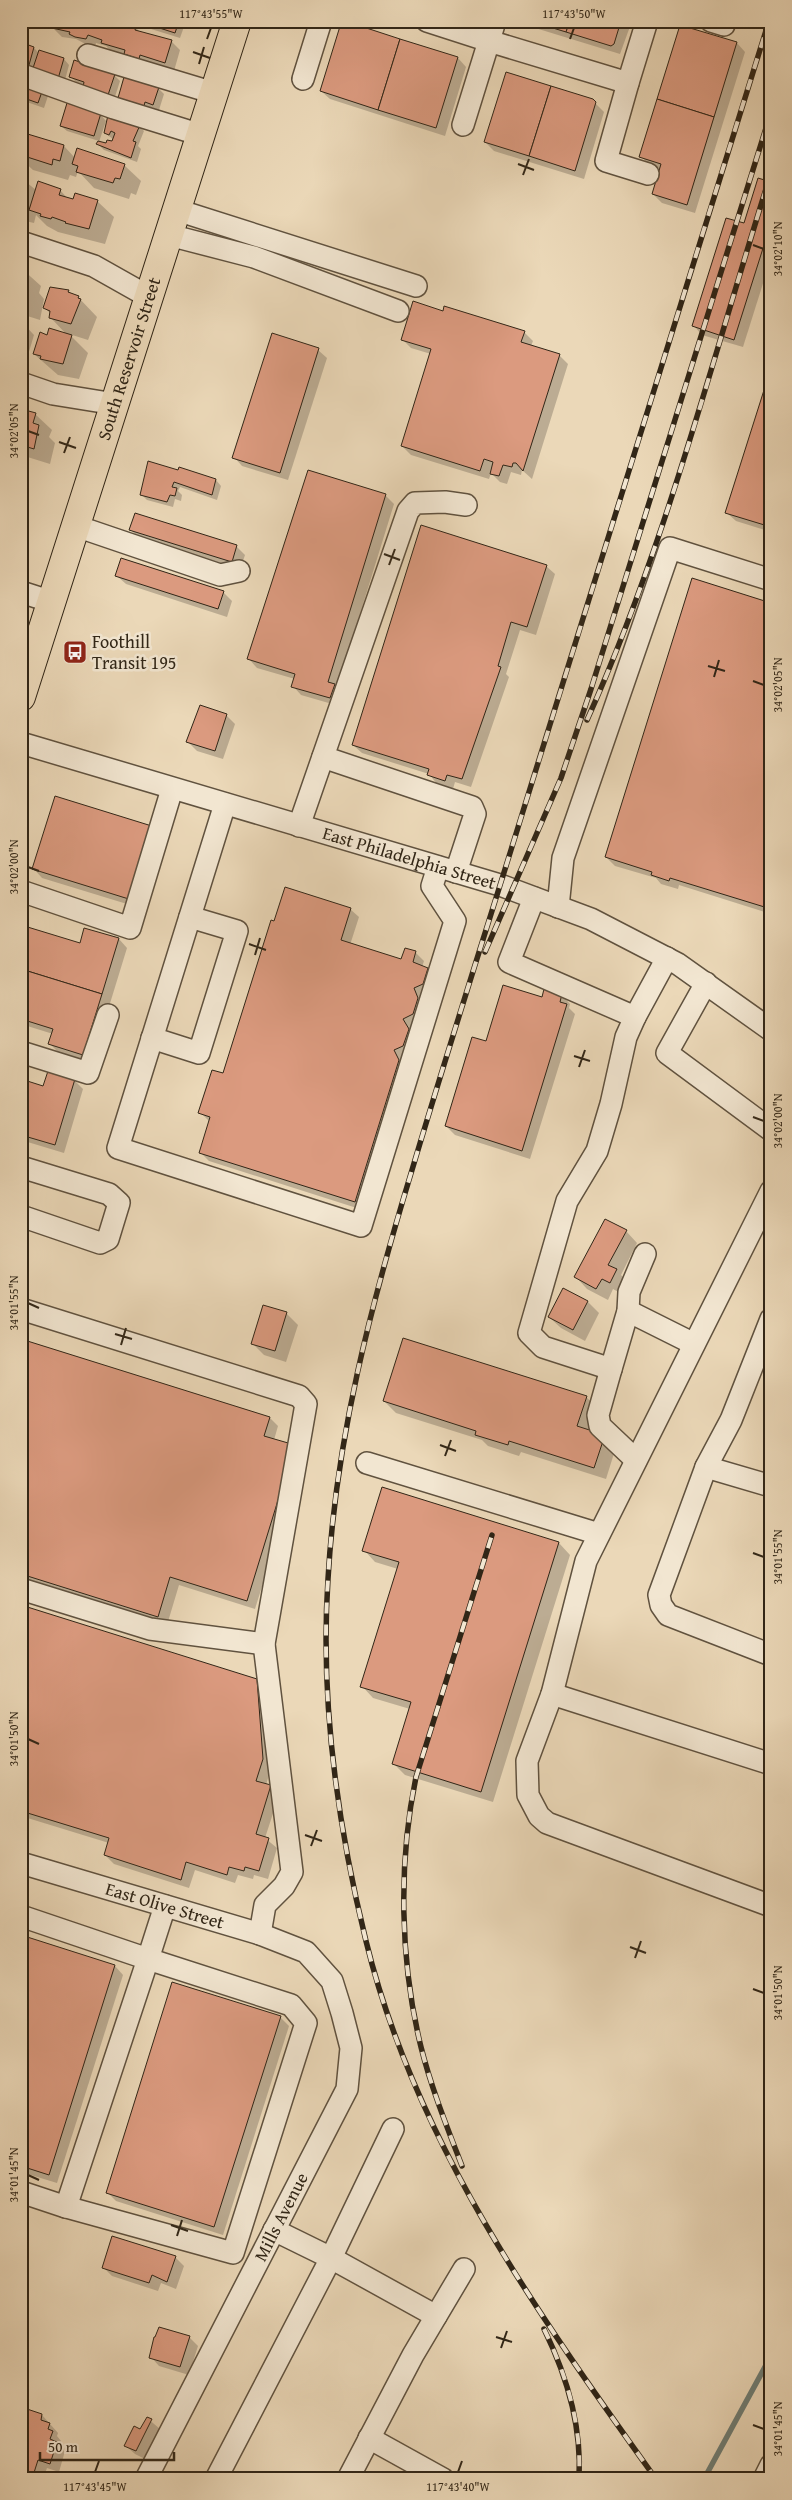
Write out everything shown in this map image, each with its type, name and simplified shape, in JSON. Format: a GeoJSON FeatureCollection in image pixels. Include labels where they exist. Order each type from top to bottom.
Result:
{"type":"FeatureCollection","features":[{"type":"Feature","properties":{"kind":"main road","name":"South Reservoir Street"},"geometry":{"type":"LineString","coordinates":[[21,697],[28,653],[52,602],[237,21]]}},
{"type":"Feature","properties":{"kind":"street"},"geometry":{"type":"LineString","coordinates":[[303,79],[321,21]]}},
{"type":"Feature","properties":{"kind":"street"},"geometry":{"type":"LineString","coordinates":[[427,21],[492,31],[628,83]]}},
{"type":"Feature","properties":{"kind":"street"},"geometry":{"type":"LineString","coordinates":[[648,21],[606,161],[648,174]]}},
{"type":"Feature","properties":{"kind":"street"},"geometry":{"type":"LineString","coordinates":[[711,21],[724,25],[725,21]]}},
{"type":"Feature","properties":{"kind":"street"},"geometry":{"type":"LineString","coordinates":[[463,126],[492,31]]}},
{"type":"Feature","properties":{"kind":"street"},"geometry":{"type":"LineString","coordinates":[[88,55],[214,93]]}},
{"type":"Feature","properties":{"kind":"street"},"geometry":{"type":"LineString","coordinates":[[25,76],[114,108],[200,135]]}},
{"type":"Feature","properties":{"kind":"street"},"geometry":{"type":"LineString","coordinates":[[173,222],[416,286]]}},
{"type":"Feature","properties":{"kind":"street"},"geometry":{"type":"LineString","coordinates":[[173,222],[254,257],[398,311]]}},
{"type":"Feature","properties":{"kind":"street"},"geometry":{"type":"LineString","coordinates":[[21,242],[94,266],[149,297]]}},
{"type":"Feature","properties":{"kind":"street"},"geometry":{"type":"LineString","coordinates":[[21,384],[53,394],[115,404]]}},
{"type":"Feature","properties":{"kind":"street"},"geometry":{"type":"LineString","coordinates":[[299,826],[408,511],[415,503],[445,502],[466,505]]}},
{"type":"Feature","properties":{"kind":"street"},"geometry":{"type":"LineString","coordinates":[[76,526],[220,575],[239,571]]}},
{"type":"Feature","properties":{"kind":"street"},"geometry":{"type":"LineString","coordinates":[[558,907],[563,858],[670,548],[771,580]]}},
{"type":"Feature","properties":{"kind":"street"},"geometry":{"type":"LineString","coordinates":[[21,592],[52,602]]}},
{"type":"Feature","properties":{"kind":"street","name":"East Philadelphia Street"},"geometry":{"type":"LineString","coordinates":[[21,743],[447,870],[534,898],[591,919],[667,958],[706,983],[771,1030]]}},
{"type":"Feature","properties":{"kind":"street"},"geometry":{"type":"LineString","coordinates":[[225,804],[118,1148],[361,1226],[455,921],[432,886],[447,870],[475,814],[472,808],[323,757]]}},
{"type":"Feature","properties":{"kind":"street"},"geometry":{"type":"LineString","coordinates":[[21,891],[130,928],[172,789]]}},
{"type":"Feature","properties":{"kind":"street"},"geometry":{"type":"LineString","coordinates":[[534,898],[509,962],[635,1017]]}},
{"type":"Feature","properties":{"kind":"street"},"geometry":{"type":"LineString","coordinates":[[152,1038],[199,1053],[237,931],[190,917]]}},
{"type":"Feature","properties":{"kind":"street"},"geometry":{"type":"LineString","coordinates":[[611,1369],[543,1347],[529,1333],[567,1201],[597,1151],[611,1104],[626,1038],[635,1017],[667,958]]}},
{"type":"Feature","properties":{"kind":"street"},"geometry":{"type":"LineString","coordinates":[[706,983],[667,1053],[771,1130]]}},
{"type":"Feature","properties":{"kind":"street"},"geometry":{"type":"LineString","coordinates":[[21,1052],[88,1073],[108,1015]]}},
{"type":"Feature","properties":{"kind":"street"},"geometry":{"type":"LineString","coordinates":[[21,1167],[109,1194],[119,1203],[108,1240],[100,1243],[21,1216]]}},
{"type":"Feature","properties":{"kind":"street"},"geometry":{"type":"LineString","coordinates":[[771,1191],[586,1561],[552,1694],[527,1761],[528,1795],[539,1816],[547,1823],[771,1906]]}},
{"type":"Feature","properties":{"kind":"street"},"geometry":{"type":"LineString","coordinates":[[636,1460],[600,1426],[598,1415],[628,1311],[629,1292],[645,1254]]}},
{"type":"Feature","properties":{"kind":"street"},"geometry":{"type":"LineString","coordinates":[[21,1309],[299,1396],[306,1404],[264,1644],[292,1872],[284,1886],[265,1905],[260,1934]]}},
{"type":"Feature","properties":{"kind":"street"},"geometry":{"type":"LineString","coordinates":[[628,1311],[694,1344]]}},
{"type":"Feature","properties":{"kind":"street"},"geometry":{"type":"LineString","coordinates":[[771,1320],[731,1420],[706,1467],[658,1595],[661,1605],[668,1615],[771,1655]]}},
{"type":"Feature","properties":{"kind":"street"},"geometry":{"type":"LineString","coordinates":[[366,1463],[599,1534]]}},
{"type":"Feature","properties":{"kind":"street"},"geometry":{"type":"LineString","coordinates":[[706,1467],[771,1486]]}},
{"type":"Feature","properties":{"kind":"street"},"geometry":{"type":"LineString","coordinates":[[21,1589],[150,1629],[264,1644]]}},
{"type":"Feature","properties":{"kind":"street"},"geometry":{"type":"LineString","coordinates":[[552,1694],[771,1764]]}},
{"type":"Feature","properties":{"kind":"street","name":"East Olive Street"},"geometry":{"type":"LineString","coordinates":[[21,1863],[260,1934],[306,1952]]}},
{"type":"Feature","properties":{"kind":"street"},"geometry":{"type":"LineString","coordinates":[[66,2207],[165,1906]]}},
{"type":"Feature","properties":{"kind":"street"},"geometry":{"type":"LineString","coordinates":[[21,1916],[291,2005],[306,2023],[234,2253],[66,2207],[21,2192]]}},
{"type":"Feature","properties":{"kind":"street","name":"Mills Avenue"},"geometry":{"type":"LineString","coordinates":[[146,2479],[347,2089],[351,2048],[332,1981],[306,1952]]}},
{"type":"Feature","properties":{"kind":"street"},"geometry":{"type":"LineString","coordinates":[[216,2479],[331,2258],[393,2129]]}},
{"type":"Feature","properties":{"kind":"street"},"geometry":{"type":"LineString","coordinates":[[274,2230],[331,2258],[436,2316]]}},
{"type":"Feature","properties":{"kind":"street"},"geometry":{"type":"LineString","coordinates":[[348,2479],[436,2316],[464,2269]]}},
{"type":"Feature","properties":{"kind":"street"},"geometry":{"type":"LineString","coordinates":[[369,2438],[443,2479]]}},
{"type":"Feature","properties":{"kind":"street"},"geometry":{"type":"LineString","coordinates":[[764,2479],[771,2465]]}},
{"type":"Feature","properties":{"kind":"building"},"geometry":{"type":"Polygon","coordinates":[[[54,21],[111,21],[122,25],[123,22],[136,26],[135,30],[172,40],[165,63],[140,55],[139,59],[124,54],[125,50],[101,43],[102,40],[88,35],[86,39],[75,37],[69,34],[70,32],[52,28],[54,21]]]}},
{"type":"Feature","properties":{"kind":"building"},"geometry":{"type":"Polygon","coordinates":[[[144,21],[179,21],[175,33],[144,23],[144,21]]]}},
{"type":"Feature","properties":{"kind":"building"},"geometry":{"type":"Polygon","coordinates":[[[345,21],[400,39],[378,110],[320,91],[341,23],[345,21]]]}},
{"type":"Feature","properties":{"kind":"building"},"geometry":{"type":"Polygon","coordinates":[[[530,21],[570,21],[566,32],[530,21]]]}},
{"type":"Feature","properties":{"kind":"building"},"geometry":{"type":"Polygon","coordinates":[[[570,21],[621,21],[614,44],[611,46],[566,32],[570,21]]]}},
{"type":"Feature","properties":{"kind":"building"},"geometry":{"type":"Polygon","coordinates":[[[680,25],[737,42],[714,117],[657,99],[680,25]]]}},
{"type":"Feature","properties":{"kind":"building"},"geometry":{"type":"Polygon","coordinates":[[[400,39],[458,57],[436,128],[378,110],[400,39]]]}},
{"type":"Feature","properties":{"kind":"building"},"geometry":{"type":"Polygon","coordinates":[[[23,43],[34,47],[29,65],[21,62],[23,43]]]}},
{"type":"Feature","properties":{"kind":"building"},"geometry":{"type":"Polygon","coordinates":[[[39,50],[64,58],[58,79],[32,71],[39,50]]]}},
{"type":"Feature","properties":{"kind":"building"},"geometry":{"type":"Polygon","coordinates":[[[74,60],[115,74],[108,95],[83,87],[84,82],[69,77],[74,60]]]}},
{"type":"Feature","properties":{"kind":"building"},"geometry":{"type":"Polygon","coordinates":[[[506,72],[551,86],[529,156],[484,142],[506,72]]]}},
{"type":"Feature","properties":{"kind":"building"},"geometry":{"type":"Polygon","coordinates":[[[124,77],[159,87],[153,105],[145,102],[144,106],[118,98],[124,77]]]}},
{"type":"Feature","properties":{"kind":"building"},"geometry":{"type":"Polygon","coordinates":[[[21,80],[44,86],[38,103],[21,97],[21,80]]]}},
{"type":"Feature","properties":{"kind":"building"},"geometry":{"type":"Polygon","coordinates":[[[551,86],[593,99],[596,102],[575,171],[529,156],[551,86]]]}},
{"type":"Feature","properties":{"kind":"building"},"geometry":{"type":"Polygon","coordinates":[[[657,99],[714,117],[687,205],[652,194],[661,164],[639,157],[657,99]]]}},
{"type":"Feature","properties":{"kind":"building"},"geometry":{"type":"Polygon","coordinates":[[[67,103],[101,113],[94,136],[60,126],[67,103]]]}},
{"type":"Feature","properties":{"kind":"building"},"geometry":{"type":"Polygon","coordinates":[[[108,115],[140,125],[133,141],[136,142],[131,158],[96,144],[98,141],[106,143],[107,140],[112,141],[115,133],[111,131],[109,135],[104,133],[108,115]]]}},
{"type":"Feature","properties":{"kind":"building"},"geometry":{"type":"Polygon","coordinates":[[[21,132],[64,145],[60,161],[53,159],[52,165],[21,155],[21,132]]]}},
{"type":"Feature","properties":{"kind":"building"},"geometry":{"type":"Polygon","coordinates":[[[77,148],[125,164],[120,179],[115,178],[113,183],[76,172],[78,166],[72,164],[77,148]]]}},
{"type":"Feature","properties":{"kind":"building"},"geometry":{"type":"Polygon","coordinates":[[[21,176],[26,178],[21,194],[21,176]]]}},
{"type":"Feature","properties":{"kind":"building"},"geometry":{"type":"Polygon","coordinates":[[[758,178],[771,182],[771,223],[734,340],[692,326],[726,218],[744,223],[758,178]]]}},
{"type":"Feature","properties":{"kind":"building"},"geometry":{"type":"Polygon","coordinates":[[[38,181],[61,189],[59,195],[73,199],[75,193],[98,200],[89,229],[65,223],[52,217],[51,219],[40,216],[41,214],[29,210],[38,181]]]}},
{"type":"Feature","properties":{"kind":"building"},"geometry":{"type":"Polygon","coordinates":[[[21,267],[26,268],[22,279],[28,281],[23,304],[21,304],[21,267]]]}},
{"type":"Feature","properties":{"kind":"building"},"geometry":{"type":"Polygon","coordinates":[[[50,287],[69,290],[68,292],[79,296],[78,298],[81,299],[71,324],[49,318],[50,311],[43,308],[50,287]]]}},
{"type":"Feature","properties":{"kind":"building"},"geometry":{"type":"Polygon","coordinates":[[[413,301],[443,311],[444,306],[525,331],[521,342],[560,354],[523,471],[516,463],[513,463],[512,467],[503,465],[499,476],[490,474],[493,462],[484,459],[480,471],[401,446],[431,349],[401,340],[413,301]]]}},
{"type":"Feature","properties":{"kind":"building"},"geometry":{"type":"Polygon","coordinates":[[[49,328],[72,335],[63,364],[40,359],[41,356],[33,354],[40,332],[47,335],[49,328]]]}},
{"type":"Feature","properties":{"kind":"building"},"geometry":{"type":"Polygon","coordinates":[[[272,333],[319,348],[280,473],[232,458],[272,333]]]}},
{"type":"Feature","properties":{"kind":"building"},"geometry":{"type":"Polygon","coordinates":[[[771,368],[771,527],[725,513],[771,368]]]}},
{"type":"Feature","properties":{"kind":"building"},"geometry":{"type":"Polygon","coordinates":[[[25,410],[36,413],[33,423],[39,425],[34,449],[21,445],[21,412],[24,413],[25,410]]]}},
{"type":"Feature","properties":{"kind":"building"},"geometry":{"type":"Polygon","coordinates":[[[148,461],[178,470],[179,467],[216,479],[212,495],[174,482],[172,487],[177,488],[175,496],[170,495],[167,502],[140,495],[148,461]]]}},
{"type":"Feature","properties":{"kind":"building"},"geometry":{"type":"Polygon","coordinates":[[[308,470],[386,494],[328,682],[335,684],[330,698],[291,687],[295,674],[247,659],[308,470]]]}},
{"type":"Feature","properties":{"kind":"building"},"geometry":{"type":"Polygon","coordinates":[[[135,513],[237,545],[232,562],[129,530],[135,513]]]}},
{"type":"Feature","properties":{"kind":"building"},"geometry":{"type":"Polygon","coordinates":[[[421,525],[547,565],[527,627],[511,622],[498,666],[501,667],[462,779],[447,775],[445,781],[427,775],[429,769],[352,745],[421,525]]]}},
{"type":"Feature","properties":{"kind":"building"},"geometry":{"type":"Polygon","coordinates":[[[121,558],[224,591],[218,609],[115,576],[121,558]]]}},
{"type":"Feature","properties":{"kind":"building"},"geometry":{"type":"Polygon","coordinates":[[[692,578],[771,603],[771,909],[670,878],[669,881],[651,875],[652,872],[605,857],[692,578]]]}},
{"type":"Feature","properties":{"kind":"building"},"geometry":{"type":"Polygon","coordinates":[[[200,705],[227,714],[215,751],[186,742],[200,705]]]}},
{"type":"Feature","properties":{"kind":"building"},"geometry":{"type":"Polygon","coordinates":[[[55,796],[155,827],[132,900],[32,869],[55,796]]]}},
{"type":"Feature","properties":{"kind":"building"},"geometry":{"type":"Polygon","coordinates":[[[285,887],[351,908],[341,940],[401,959],[405,948],[416,951],[413,962],[428,968],[423,984],[414,988],[418,998],[413,1014],[403,1019],[409,1029],[403,1046],[394,1050],[399,1060],[355,1202],[199,1153],[210,1117],[198,1113],[212,1070],[223,1073],[271,920],[274,921],[285,887]]]}},
{"type":"Feature","properties":{"kind":"building"},"geometry":{"type":"Polygon","coordinates":[[[21,925],[80,943],[84,928],[119,938],[102,994],[21,969],[21,925]]]}},
{"type":"Feature","properties":{"kind":"building"},"geometry":{"type":"Polygon","coordinates":[[[21,969],[102,994],[83,1055],[48,1044],[53,1029],[21,1019],[21,969]]]}},
{"type":"Feature","properties":{"kind":"building"},"geometry":{"type":"Polygon","coordinates":[[[503,985],[542,997],[544,989],[562,994],[560,1002],[567,1004],[522,1151],[445,1126],[472,1037],[486,1041],[503,985]]]}},
{"type":"Feature","properties":{"kind":"building"},"geometry":{"type":"Polygon","coordinates":[[[48,1071],[75,1079],[55,1145],[21,1135],[21,1079],[43,1086],[48,1071]]]}},
{"type":"Feature","properties":{"kind":"building"},"geometry":{"type":"Polygon","coordinates":[[[605,1219],[627,1230],[608,1265],[617,1269],[610,1283],[602,1279],[596,1289],[574,1277],[605,1219]]]}},
{"type":"Feature","properties":{"kind":"building"},"geometry":{"type":"Polygon","coordinates":[[[563,1288],[588,1301],[573,1330],[548,1317],[563,1288]]]}},
{"type":"Feature","properties":{"kind":"building"},"geometry":{"type":"Polygon","coordinates":[[[263,1305],[287,1312],[275,1351],[251,1344],[263,1305]]]}},
{"type":"Feature","properties":{"kind":"building"},"geometry":{"type":"Polygon","coordinates":[[[403,1338],[587,1396],[577,1426],[605,1435],[594,1468],[509,1441],[508,1445],[475,1435],[476,1431],[383,1401],[403,1338]]]}},
{"type":"Feature","properties":{"kind":"building"},"geometry":{"type":"Polygon","coordinates":[[[21,1339],[270,1417],[264,1436],[295,1445],[247,1601],[170,1577],[158,1617],[21,1574],[21,1339]]]}},
{"type":"Feature","properties":{"kind":"building"},"geometry":{"type":"Polygon","coordinates":[[[382,1487],[559,1542],[481,1792],[392,1764],[411,1702],[360,1687],[399,1562],[362,1551],[382,1487]]]}},
{"type":"Feature","properties":{"kind":"building"},"geometry":{"type":"Polygon","coordinates":[[[21,1605],[257,1679],[263,1759],[256,1781],[271,1785],[256,1834],[269,1838],[259,1871],[245,1867],[244,1871],[229,1867],[227,1875],[186,1862],[181,1880],[104,1855],[109,1838],[21,1811],[21,1605]]]}},
{"type":"Feature","properties":{"kind":"building"},"geometry":{"type":"Polygon","coordinates":[[[21,1935],[115,1965],[49,2175],[21,2166],[21,1935]]]}},
{"type":"Feature","properties":{"kind":"building"},"geometry":{"type":"Polygon","coordinates":[[[172,1982],[281,2016],[214,2227],[106,2193],[172,1982]]]}},
{"type":"Feature","properties":{"kind":"building"},"geometry":{"type":"Polygon","coordinates":[[[112,2236],[176,2256],[167,2282],[152,2275],[149,2283],[102,2268],[112,2236]]]}},
{"type":"Feature","properties":{"kind":"building"},"geometry":{"type":"Polygon","coordinates":[[[159,2327],[190,2336],[180,2367],[149,2358],[154,2337],[159,2327]]]}},
{"type":"Feature","properties":{"kind":"building"},"geometry":{"type":"Polygon","coordinates":[[[21,2407],[42,2414],[41,2420],[50,2423],[48,2429],[53,2431],[50,2439],[57,2442],[50,2464],[38,2460],[32,2479],[26,2479],[23,2476],[21,2479],[21,2407]]]}},
{"type":"Feature","properties":{"kind":"building"},"geometry":{"type":"Polygon","coordinates":[[[147,2417],[152,2419],[136,2451],[124,2446],[134,2426],[140,2429],[147,2417]]]}},
{"type":"Feature","properties":{"kind":"waterway"},"geometry":{"type":"LineString","coordinates":[[704,2479],[771,2356]]}},
{"type":"Feature","properties":{"kind":"railway"},"geometry":{"type":"LineString","coordinates":[[656,2479],[568,2354],[525,2289],[485,2223],[448,2156],[415,2087],[388,2015],[366,1941],[339,1807],[333,1761],[326,1670],[328,1579],[332,1526],[347,1423],[370,1321],[397,1221],[769,21]]}},
{"type":"Feature","properties":{"kind":"railway"},"geometry":{"type":"LineString","coordinates":[[485,952],[561,778],[591,689],[771,112]]}},
{"type":"Feature","properties":{"kind":"railway"},"geometry":{"type":"LineString","coordinates":[[587,720],[615,654],[665,518],[771,173]]}},
{"type":"Feature","properties":{"kind":"railway"},"geometry":{"type":"LineString","coordinates":[[462,2166],[430,2077],[414,2015],[405,1947],[404,1878],[410,1810],[416,1777],[492,1535]]}},
{"type":"Feature","properties":{"kind":"railway"},"geometry":{"type":"LineString","coordinates":[[544,2329],[560,2365],[571,2402],[578,2440],[579,2479]]}},
{"type":"Feature","properties":{"kind":"place","name":"Foothill Transit 195"},"geometry":{"type":"Point","coordinates":[75,652]}}]}
